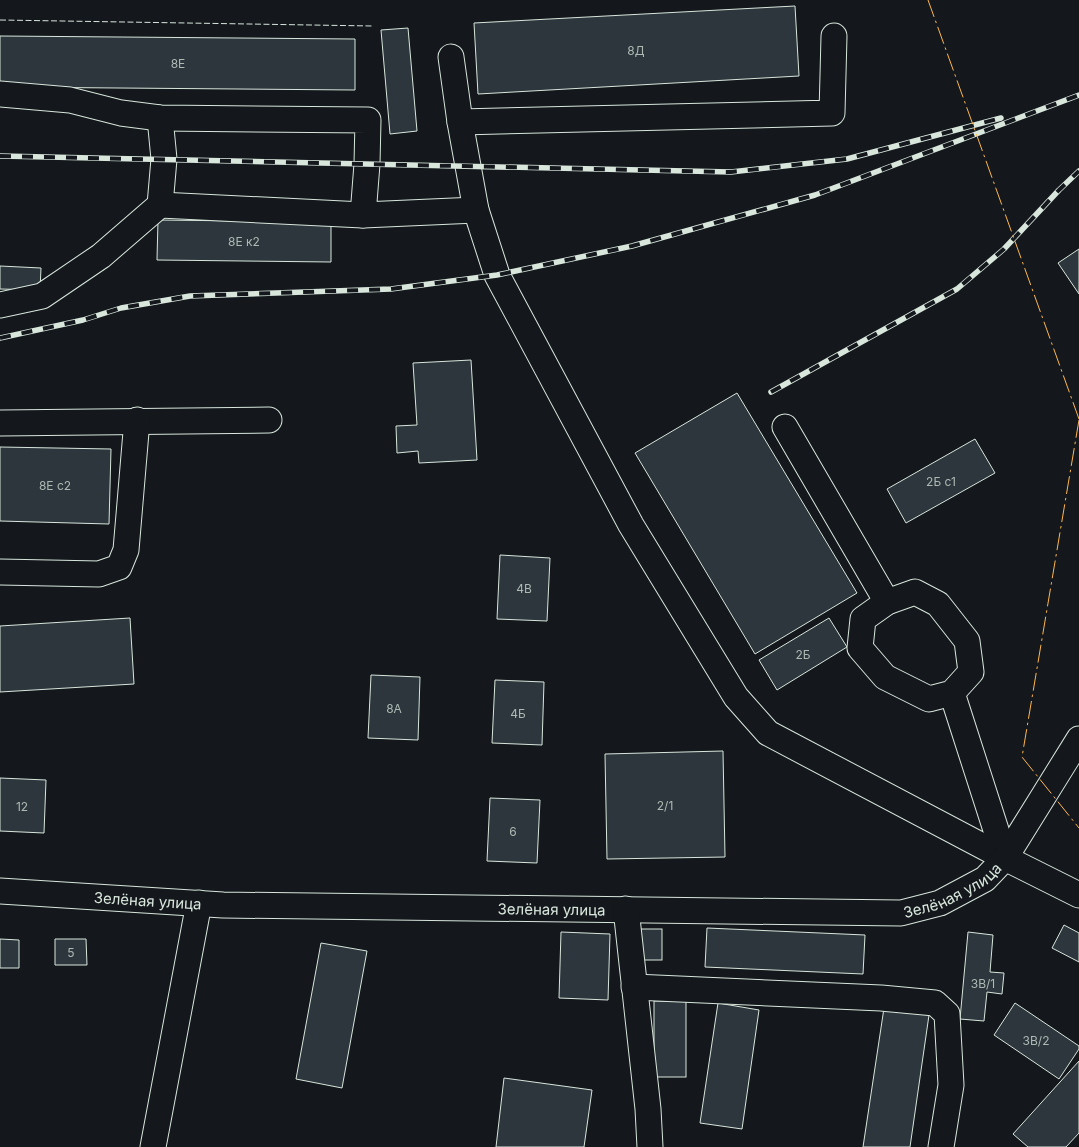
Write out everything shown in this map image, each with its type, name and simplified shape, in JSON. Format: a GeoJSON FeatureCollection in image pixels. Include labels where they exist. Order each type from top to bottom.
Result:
{"type":"FeatureCollection","features":[{"type":"Feature","properties":{"kind":"street"},"geometry":{"type":"LineString","coordinates":[[460,122],[832,113],[834,36]]}},
{"type":"Feature","properties":{"kind":"street"},"geometry":{"type":"LineString","coordinates":[[451,57],[460,122],[476,210],[498,275],[631,525],[736,697],[768,732],[1005,858]]}},
{"type":"Feature","properties":{"kind":"street"},"geometry":{"type":"LineString","coordinates":[[0,94],[70,100],[121,113],[160,118],[368,120],[368,164],[363,215]]}},
{"type":"Feature","properties":{"kind":"street"},"geometry":{"type":"LineString","coordinates":[[0,305],[42,296],[102,256],[160,205],[164,159],[160,118]]}},
{"type":"Feature","properties":{"kind":"street"},"geometry":{"type":"LineString","coordinates":[[160,205],[363,215],[476,210]]}},
{"type":"Feature","properties":{"kind":"street"},"geometry":{"type":"LineString","coordinates":[[0,572],[99,574],[119,566],[126,550],[137,420]]}},
{"type":"Feature","properties":{"kind":"street"},"geometry":{"type":"LineString","coordinates":[[0,423],[270,420]]}},
{"type":"Feature","properties":{"kind":"street"},"geometry":{"type":"LineString","coordinates":[[786,427],[887,602]]}},
{"type":"Feature","properties":{"kind":"street"},"geometry":{"type":"LineString","coordinates":[[915,592],[938,604],[967,642],[971,672],[952,693],[929,699],[885,677],[860,648],[863,619],[887,602],[915,592]]}},
{"type":"Feature","properties":{"kind":"street"},"geometry":{"type":"LineString","coordinates":[[952,693],[1005,858]]}},
{"type":"Feature","properties":{"kind":"street"},"geometry":{"type":"LineString","coordinates":[[1005,858],[1079,739]]}},
{"type":"Feature","properties":{"kind":"street","name":"Зелёная улица"},"geometry":{"type":"LineString","coordinates":[[0,891],[199,903],[901,913],[940,903],[985,879],[1005,858],[1079,895]]}},
{"type":"Feature","properties":{"kind":"street"},"geometry":{"type":"LineString","coordinates":[[153,1147],[199,903]]}},
{"type":"Feature","properties":{"kind":"street"},"geometry":{"type":"LineString","coordinates":[[626,909],[650,1147]]}},
{"type":"Feature","properties":{"kind":"street"},"geometry":{"type":"LineString","coordinates":[[634,988],[881,998],[935,1003],[948,1014],[950,1084],[940,1147]]}},
{"type":"Feature","properties":{"kind":"building"},"geometry":{"type":"Polygon","coordinates":[[[795,6],[799,76],[478,94],[474,23],[795,6]]]}},
{"type":"Feature","properties":{"kind":"building"},"geometry":{"type":"Polygon","coordinates":[[[408,28],[417,131],[390,134],[381,30],[408,28]]]}},
{"type":"Feature","properties":{"kind":"building"},"geometry":{"type":"Polygon","coordinates":[[[0,36],[355,39],[355,90],[0,87],[0,36]]]}},
{"type":"Feature","properties":{"kind":"building"},"geometry":{"type":"Polygon","coordinates":[[[158,220],[331,222],[331,262],[157,260],[158,220]]]}},
{"type":"Feature","properties":{"kind":"building"},"geometry":{"type":"Polygon","coordinates":[[[1079,249],[1079,294],[1058,263],[1079,249]]]}},
{"type":"Feature","properties":{"kind":"building"},"geometry":{"type":"Polygon","coordinates":[[[0,266],[41,268],[40,290],[0,289],[0,266]]]}},
{"type":"Feature","properties":{"kind":"building"},"geometry":{"type":"Polygon","coordinates":[[[471,360],[477,460],[419,463],[418,451],[397,453],[396,426],[417,425],[413,363],[471,360]]]}},
{"type":"Feature","properties":{"kind":"building"},"geometry":{"type":"Polygon","coordinates":[[[737,393],[857,593],[755,654],[635,453],[737,393]]]}},
{"type":"Feature","properties":{"kind":"building"},"geometry":{"type":"Polygon","coordinates":[[[975,439],[995,473],[906,523],[887,489],[975,439]]]}},
{"type":"Feature","properties":{"kind":"building"},"geometry":{"type":"Polygon","coordinates":[[[0,447],[111,449],[109,524],[0,521],[0,447]]]}},
{"type":"Feature","properties":{"kind":"building"},"geometry":{"type":"Polygon","coordinates":[[[500,555],[550,558],[547,621],[497,619],[500,555]]]}},
{"type":"Feature","properties":{"kind":"building"},"geometry":{"type":"Polygon","coordinates":[[[130,618],[134,684],[0,692],[0,626],[130,618]]]}},
{"type":"Feature","properties":{"kind":"building"},"geometry":{"type":"Polygon","coordinates":[[[829,618],[847,647],[777,690],[759,660],[829,618]]]}},
{"type":"Feature","properties":{"kind":"building"},"geometry":{"type":"Polygon","coordinates":[[[371,675],[420,677],[418,740],[368,738],[371,675]]]}},
{"type":"Feature","properties":{"kind":"building"},"geometry":{"type":"Polygon","coordinates":[[[495,680],[544,682],[542,745],[492,743],[495,680]]]}},
{"type":"Feature","properties":{"kind":"building"},"geometry":{"type":"Polygon","coordinates":[[[723,751],[725,857],[607,859],[605,754],[723,751]]]}},
{"type":"Feature","properties":{"kind":"building"},"geometry":{"type":"Polygon","coordinates":[[[0,778],[46,780],[44,833],[0,831],[0,778]]]}},
{"type":"Feature","properties":{"kind":"building"},"geometry":{"type":"Polygon","coordinates":[[[490,798],[540,800],[537,863],[487,861],[490,798]]]}},
{"type":"Feature","properties":{"kind":"building"},"geometry":{"type":"Polygon","coordinates":[[[1064,925],[1079,933],[1079,962],[1052,948],[1064,925]]]}},
{"type":"Feature","properties":{"kind":"building"},"geometry":{"type":"Polygon","coordinates":[[[707,928],[865,935],[863,974],[705,967],[707,928]]]}},
{"type":"Feature","properties":{"kind":"building"},"geometry":{"type":"Polygon","coordinates":[[[639,929],[662,929],[662,960],[639,960],[639,929]]]}},
{"type":"Feature","properties":{"kind":"building"},"geometry":{"type":"Polygon","coordinates":[[[561,932],[610,934],[608,1000],[559,998],[561,932]]]}},
{"type":"Feature","properties":{"kind":"building"},"geometry":{"type":"Polygon","coordinates":[[[968,932],[993,935],[990,972],[1004,973],[1002,994],[987,992],[984,1021],[960,1019],[968,932]]]}},
{"type":"Feature","properties":{"kind":"building"},"geometry":{"type":"Polygon","coordinates":[[[0,939],[19,940],[19,968],[0,968],[0,939]]]}},
{"type":"Feature","properties":{"kind":"building"},"geometry":{"type":"Polygon","coordinates":[[[55,939],[86,939],[87,965],[55,965],[55,939]]]}},
{"type":"Feature","properties":{"kind":"building"},"geometry":{"type":"Polygon","coordinates":[[[321,943],[367,951],[342,1088],[296,1079],[321,943]]]}},
{"type":"Feature","properties":{"kind":"building"},"geometry":{"type":"Polygon","coordinates":[[[654,1001],[686,1001],[686,1077],[654,1077],[654,1001]]]}},
{"type":"Feature","properties":{"kind":"building"},"geometry":{"type":"Polygon","coordinates":[[[718,1003],[759,1010],[742,1129],[700,1123],[718,1003]]]}},
{"type":"Feature","properties":{"kind":"building"},"geometry":{"type":"Polygon","coordinates":[[[1015,1003],[1079,1046],[1079,1049],[1059,1079],[994,1035],[1015,1003]]]}},
{"type":"Feature","properties":{"kind":"building"},"geometry":{"type":"Polygon","coordinates":[[[884,1008],[929,1015],[910,1147],[863,1147],[884,1008]]]}},
{"type":"Feature","properties":{"kind":"building"},"geometry":{"type":"Polygon","coordinates":[[[1079,1061],[1079,1133],[1066,1147],[1028,1147],[1013,1134],[1079,1061]]]}},
{"type":"Feature","properties":{"kind":"building"},"geometry":{"type":"Polygon","coordinates":[[[504,1078],[592,1090],[584,1147],[496,1147],[504,1078]]]}},
{"type":"Feature","properties":{"kind":"railway"},"geometry":{"type":"LineString","coordinates":[[0,338],[83,320],[121,308],[190,296],[391,289],[497,275],[632,246],[815,195],[1079,95]]}},
{"type":"Feature","properties":{"kind":"railway"},"geometry":{"type":"LineString","coordinates":[[0,156],[731,172],[847,159],[1001,118]]}},
{"type":"Feature","properties":{"kind":"railway"},"geometry":{"type":"LineString","coordinates":[[771,392],[957,289],[1004,249],[1079,171]]}},
{"type":"Feature","properties":{"kind":"fence"},"geometry":{"type":"LineString","coordinates":[[0,20],[373,26]]}},
{"type":"Feature","properties":{"kind":"power"},"geometry":{"type":"LineString","coordinates":[[928,0],[1079,419]]}},
{"type":"Feature","properties":{"kind":"power"},"geometry":{"type":"LineString","coordinates":[[1079,420],[1022,757],[1079,828]]}}]}
